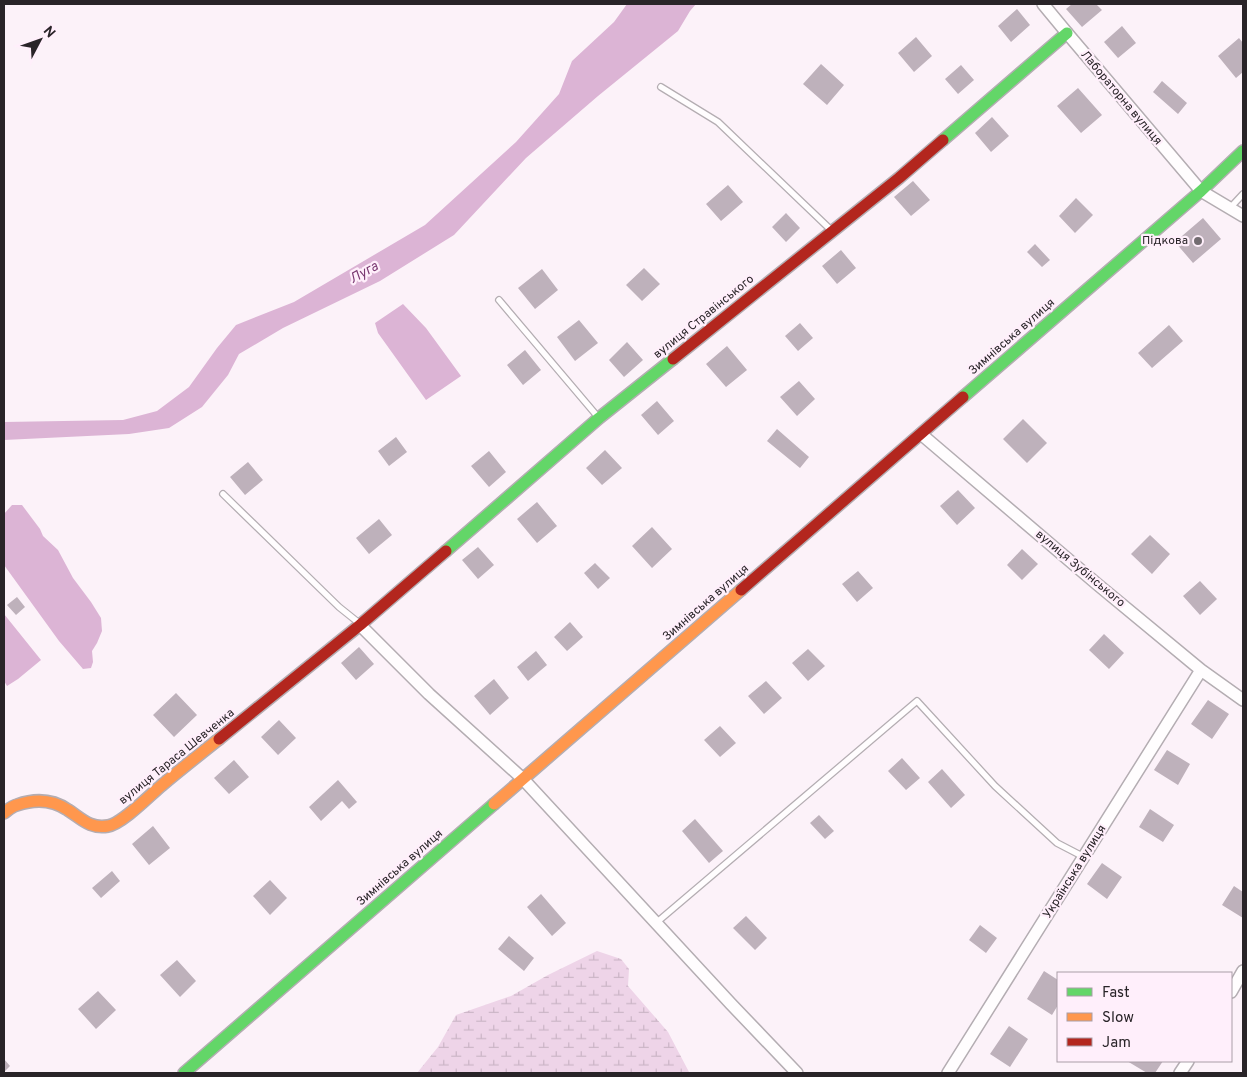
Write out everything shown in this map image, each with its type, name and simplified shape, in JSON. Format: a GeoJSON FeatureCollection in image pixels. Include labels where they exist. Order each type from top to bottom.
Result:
{"type":"FeatureCollection","features":[{"type":"Feature","properties":{"kind":"main road","name":"вулиця Стравінського"},"geometry":{"type":"LineString","coordinates":[[360,625],[599,418],[899,178],[1067,33]]}},
{"type":"Feature","properties":{"kind":"main road","name":"Зимнівська вулиця"},"geometry":{"type":"LineString","coordinates":[[184,1073],[921,434],[1243,151]]}},
{"type":"Feature","properties":{"kind":"main road","name":"вулиця Тараса Шевченка"},"geometry":{"type":"LineString","coordinates":[[4,813],[15,805],[33,801],[50,801],[67,809],[82,821],[98,828],[112,826],[360,625]]}},
{"type":"Feature","properties":{"kind":"street","name":"Лабораторна вулиця"},"geometry":{"type":"LineString","coordinates":[[1043,4],[1200,190],[1243,216]]}},
{"type":"Feature","properties":{"kind":"street","name":"вулиця Зубінського"},"geometry":{"type":"LineString","coordinates":[[921,434],[1201,670],[1243,700]]}},
{"type":"Feature","properties":{"kind":"street"},"geometry":{"type":"LineString","coordinates":[[360,625],[429,694],[523,779],[797,1073]]}},
{"type":"Feature","properties":{"kind":"street","name":"Українська вулиця"},"geometry":{"type":"LineString","coordinates":[[948,1073],[1201,670]]}},
{"type":"Feature","properties":{"kind":"street"},"geometry":{"type":"LineString","coordinates":[[1232,990],[1243,972]]}},
{"type":"Feature","properties":{"kind":"street"},"geometry":{"type":"LineString","coordinates":[[1180,1073],[1187,1062]]}},
{"type":"Feature","properties":{"kind":"lane"},"geometry":{"type":"LineString","coordinates":[[661,88],[718,122],[832,231]]}},
{"type":"Feature","properties":{"kind":"lane"},"geometry":{"type":"LineString","coordinates":[[1230,208],[1243,194]]}},
{"type":"Feature","properties":{"kind":"lane"},"geometry":{"type":"LineString","coordinates":[[499,300],[599,418]]}},
{"type":"Feature","properties":{"kind":"lane"},"geometry":{"type":"LineString","coordinates":[[224,494],[339,607],[360,625]]}},
{"type":"Feature","properties":{"kind":"lane"},"geometry":{"type":"LineString","coordinates":[[656,923],[917,701],[995,786],[1057,842],[1084,857]]}},
{"type":"Feature","properties":{"kind":"green space"},"geometry":{"type":"Polygon","coordinates":[[[597,951],[621,959],[629,969],[628,986],[668,1032],[688,1073],[417,1073],[438,1047],[456,1015],[511,996],[597,951]]]}},
{"type":"Feature","properties":{"kind":"water","name":"Луга"},"geometry":{"type":"Polygon","coordinates":[[[627,4],[696,4],[678,31],[526,158],[454,235],[380,281],[283,328],[239,354],[228,375],[202,407],[169,428],[129,434],[4,440],[4,422],[123,420],[157,411],[189,387],[236,325],[294,302],[425,225],[516,142],[559,94],[572,61],[614,22],[627,4]]]}},
{"type":"Feature","properties":{"kind":"water"},"geometry":{"type":"Polygon","coordinates":[[[403,304],[426,328],[461,376],[426,400],[378,333],[375,323],[403,304]]]}},
{"type":"Feature","properties":{"kind":"water"},"geometry":{"type":"Polygon","coordinates":[[[12,505],[22,505],[43,536],[58,550],[73,578],[101,618],[102,631],[92,651],[93,662],[91,668],[83,669],[59,641],[4,565],[4,514],[12,505]]]}},
{"type":"Feature","properties":{"kind":"water"},"geometry":{"type":"Polygon","coordinates":[[[4,614],[41,660],[7,686],[4,681],[4,614]]]}},
{"type":"Feature","properties":{"kind":"building"},"geometry":{"type":"Polygon","coordinates":[[[1072,4],[1096,4],[1102,10],[1082,27],[1066,9],[1072,4]]]}},
{"type":"Feature","properties":{"kind":"building"},"geometry":{"type":"Polygon","coordinates":[[[1017,9],[1030,25],[1011,42],[998,26],[1017,9]]]}},
{"type":"Feature","properties":{"kind":"building"},"geometry":{"type":"Polygon","coordinates":[[[1122,26],[1136,43],[1118,58],[1104,42],[1122,26]]]}},
{"type":"Feature","properties":{"kind":"building"},"geometry":{"type":"Polygon","coordinates":[[[916,37],[932,56],[914,72],[898,53],[916,37]]]}},
{"type":"Feature","properties":{"kind":"building"},"geometry":{"type":"Polygon","coordinates":[[[1239,38],[1243,43],[1243,72],[1236,78],[1218,56],[1239,38]]]}},
{"type":"Feature","properties":{"kind":"building"},"geometry":{"type":"Polygon","coordinates":[[[821,64],[844,85],[827,105],[803,84],[821,64]]]}},
{"type":"Feature","properties":{"kind":"building"},"geometry":{"type":"Polygon","coordinates":[[[961,65],[974,80],[958,94],[945,79],[961,65]]]}},
{"type":"Feature","properties":{"kind":"building"},"geometry":{"type":"Polygon","coordinates":[[[1162,81],[1187,103],[1178,114],[1153,92],[1162,81]]]}},
{"type":"Feature","properties":{"kind":"building"},"geometry":{"type":"Polygon","coordinates":[[[1078,88],[1102,115],[1081,133],[1057,106],[1078,88]]]}},
{"type":"Feature","properties":{"kind":"building"},"geometry":{"type":"Polygon","coordinates":[[[992,117],[1009,136],[991,152],[975,133],[992,117]]]}},
{"type":"Feature","properties":{"kind":"building"},"geometry":{"type":"Polygon","coordinates":[[[913,181],[930,200],[911,216],[894,197],[913,181]]]}},
{"type":"Feature","properties":{"kind":"building"},"geometry":{"type":"Polygon","coordinates":[[[728,185],[743,202],[721,221],[706,204],[728,185]]]}},
{"type":"Feature","properties":{"kind":"building"},"geometry":{"type":"Polygon","coordinates":[[[1076,198],[1093,215],[1075,233],[1059,216],[1076,198]]]}},
{"type":"Feature","properties":{"kind":"building"},"geometry":{"type":"Polygon","coordinates":[[[786,213],[800,228],[786,242],[772,227],[786,213]]]}},
{"type":"Feature","properties":{"kind":"building","name":"Підкова"},"geometry":{"type":"Polygon","coordinates":[[[1203,218],[1221,239],[1193,263],[1175,242],[1203,218]]]}},
{"type":"Feature","properties":{"kind":"building"},"geometry":{"type":"Polygon","coordinates":[[[1035,244],[1050,260],[1042,267],[1027,252],[1035,244]]]}},
{"type":"Feature","properties":{"kind":"building"},"geometry":{"type":"Polygon","coordinates":[[[841,250],[856,268],[837,284],[822,266],[841,250]]]}},
{"type":"Feature","properties":{"kind":"building"},"geometry":{"type":"Polygon","coordinates":[[[644,268],[660,284],[642,301],[626,285],[644,268]]]}},
{"type":"Feature","properties":{"kind":"building"},"geometry":{"type":"Polygon","coordinates":[[[542,269],[558,290],[535,309],[518,288],[542,269]]]}},
{"type":"Feature","properties":{"kind":"building"},"geometry":{"type":"Polygon","coordinates":[[[579,320],[598,343],[575,361],[557,337],[579,320]]]}},
{"type":"Feature","properties":{"kind":"building"},"geometry":{"type":"Polygon","coordinates":[[[800,323],[813,338],[798,351],[785,336],[800,323]]]}},
{"type":"Feature","properties":{"kind":"building"},"geometry":{"type":"Polygon","coordinates":[[[1169,325],[1183,341],[1152,368],[1138,353],[1169,325]]]}},
{"type":"Feature","properties":{"kind":"building"},"geometry":{"type":"Polygon","coordinates":[[[627,342],[643,360],[624,377],[609,360],[627,342]]]}},
{"type":"Feature","properties":{"kind":"building"},"geometry":{"type":"Polygon","coordinates":[[[727,346],[747,370],[726,387],[706,364],[727,346]]]}},
{"type":"Feature","properties":{"kind":"building"},"geometry":{"type":"Polygon","coordinates":[[[525,350],[541,370],[523,385],[507,365],[525,350]]]}},
{"type":"Feature","properties":{"kind":"building"},"geometry":{"type":"Polygon","coordinates":[[[799,381],[815,399],[797,416],[780,397],[799,381]]]}},
{"type":"Feature","properties":{"kind":"building"},"geometry":{"type":"Polygon","coordinates":[[[657,401],[674,421],[658,435],[641,415],[657,401]]]}},
{"type":"Feature","properties":{"kind":"building"},"geometry":{"type":"Polygon","coordinates":[[[1023,419],[1047,443],[1027,463],[1003,439],[1023,419]]]}},
{"type":"Feature","properties":{"kind":"building"},"geometry":{"type":"Polygon","coordinates":[[[777,429],[809,457],[800,468],[767,441],[777,429]]]}},
{"type":"Feature","properties":{"kind":"building"},"geometry":{"type":"Polygon","coordinates":[[[396,437],[407,452],[389,466],[378,451],[396,437]]]}},
{"type":"Feature","properties":{"kind":"building"},"geometry":{"type":"Polygon","coordinates":[[[605,450],[622,468],[602,485],[586,468],[605,450]]]}},
{"type":"Feature","properties":{"kind":"building"},"geometry":{"type":"Polygon","coordinates":[[[489,451],[506,472],[489,487],[471,466],[489,451]]]}},
{"type":"Feature","properties":{"kind":"building"},"geometry":{"type":"Polygon","coordinates":[[[248,462],[263,480],[245,495],[230,477],[248,462]]]}},
{"type":"Feature","properties":{"kind":"building"},"geometry":{"type":"Polygon","coordinates":[[[958,490],[975,508],[957,525],[940,506],[958,490]]]}},
{"type":"Feature","properties":{"kind":"building"},"geometry":{"type":"Polygon","coordinates":[[[537,502],[557,526],[537,543],[517,519],[537,502]]]}},
{"type":"Feature","properties":{"kind":"building"},"geometry":{"type":"Polygon","coordinates":[[[379,519],[392,535],[369,554],[356,538],[379,519]]]}},
{"type":"Feature","properties":{"kind":"building"},"geometry":{"type":"Polygon","coordinates":[[[652,527],[672,549],[652,568],[632,546],[652,527]]]}},
{"type":"Feature","properties":{"kind":"building"},"geometry":{"type":"Polygon","coordinates":[[[1150,535],[1170,554],[1152,574],[1131,554],[1150,535]]]}},
{"type":"Feature","properties":{"kind":"building"},"geometry":{"type":"Polygon","coordinates":[[[478,547],[494,565],[478,579],[462,560],[478,547]]]}},
{"type":"Feature","properties":{"kind":"building"},"geometry":{"type":"Polygon","coordinates":[[[1022,549],[1038,564],[1022,580],[1007,565],[1022,549]]]}},
{"type":"Feature","properties":{"kind":"building"},"geometry":{"type":"Polygon","coordinates":[[[595,563],[610,578],[598,589],[584,573],[595,563]]]}},
{"type":"Feature","properties":{"kind":"building"},"geometry":{"type":"Polygon","coordinates":[[[858,571],[873,588],[857,602],[842,584],[858,571]]]}},
{"type":"Feature","properties":{"kind":"building"},"geometry":{"type":"Polygon","coordinates":[[[1200,581],[1217,599],[1200,615],[1183,596],[1200,581]]]}},
{"type":"Feature","properties":{"kind":"building"},"geometry":{"type":"Polygon","coordinates":[[[17,597],[25,607],[16,615],[7,605],[17,597]]]}},
{"type":"Feature","properties":{"kind":"building"},"geometry":{"type":"Polygon","coordinates":[[[570,622],[583,637],[567,651],[554,637],[570,622]]]}},
{"type":"Feature","properties":{"kind":"building"},"geometry":{"type":"Polygon","coordinates":[[[1104,634],[1124,653],[1109,669],[1089,650],[1104,634]]]}},
{"type":"Feature","properties":{"kind":"building"},"geometry":{"type":"Polygon","coordinates":[[[359,647],[374,664],[356,680],[341,663],[359,647]]]}},
{"type":"Feature","properties":{"kind":"building"},"geometry":{"type":"Polygon","coordinates":[[[808,649],[825,666],[808,681],[792,663],[808,649]]]}},
{"type":"Feature","properties":{"kind":"building"},"geometry":{"type":"Polygon","coordinates":[[[536,651],[547,665],[528,681],[517,667],[536,651]]]}},
{"type":"Feature","properties":{"kind":"building"},"geometry":{"type":"Polygon","coordinates":[[[494,679],[509,698],[490,715],[474,696],[494,679]]]}},
{"type":"Feature","properties":{"kind":"building"},"geometry":{"type":"Polygon","coordinates":[[[766,681],[782,698],[764,714],[748,696],[766,681]]]}},
{"type":"Feature","properties":{"kind":"building"},"geometry":{"type":"Polygon","coordinates":[[[176,693],[197,715],[174,737],[153,715],[176,693]]]}},
{"type":"Feature","properties":{"kind":"building"},"geometry":{"type":"Polygon","coordinates":[[[1208,700],[1229,714],[1212,739],[1191,724],[1208,700]]]}},
{"type":"Feature","properties":{"kind":"building"},"geometry":{"type":"Polygon","coordinates":[[[279,720],[296,738],[278,755],[261,737],[279,720]]]}},
{"type":"Feature","properties":{"kind":"building"},"geometry":{"type":"Polygon","coordinates":[[[720,726],[736,743],[720,757],[704,740],[720,726]]]}},
{"type":"Feature","properties":{"kind":"building"},"geometry":{"type":"Polygon","coordinates":[[[1167,750],[1190,764],[1178,785],[1154,770],[1167,750]]]}},
{"type":"Feature","properties":{"kind":"building"},"geometry":{"type":"Polygon","coordinates":[[[902,758],[920,778],[906,790],[888,771],[902,758]]]}},
{"type":"Feature","properties":{"kind":"building"},"geometry":{"type":"Polygon","coordinates":[[[234,760],[249,777],[229,794],[214,778],[234,760]]]}},
{"type":"Feature","properties":{"kind":"building"},"geometry":{"type":"Polygon","coordinates":[[[942,769],[965,795],[951,808],[928,782],[942,769]]]}},
{"type":"Feature","properties":{"kind":"building"},"geometry":{"type":"Polygon","coordinates":[[[338,780],[357,802],[349,809],[342,801],[321,821],[309,807],[338,780]]]}},
{"type":"Feature","properties":{"kind":"building"},"geometry":{"type":"Polygon","coordinates":[[[1150,809],[1174,825],[1163,842],[1139,827],[1150,809]]]}},
{"type":"Feature","properties":{"kind":"building"},"geometry":{"type":"Polygon","coordinates":[[[819,815],[834,831],[825,839],[810,823],[819,815]]]}},
{"type":"Feature","properties":{"kind":"building"},"geometry":{"type":"Polygon","coordinates":[[[695,819],[723,851],[709,863],[682,831],[695,819]]]}},
{"type":"Feature","properties":{"kind":"building"},"geometry":{"type":"Polygon","coordinates":[[[153,826],[170,848],[149,865],[132,844],[153,826]]]}},
{"type":"Feature","properties":{"kind":"building"},"geometry":{"type":"Polygon","coordinates":[[[1102,863],[1122,877],[1107,899],[1087,884],[1102,863]]]}},
{"type":"Feature","properties":{"kind":"building"},"geometry":{"type":"Polygon","coordinates":[[[112,871],[120,881],[101,898],[92,888],[112,871]]]}},
{"type":"Feature","properties":{"kind":"building"},"geometry":{"type":"Polygon","coordinates":[[[270,880],[287,898],[270,915],[253,896],[270,880]]]}},
{"type":"Feature","properties":{"kind":"building"},"geometry":{"type":"Polygon","coordinates":[[[1234,886],[1243,892],[1243,918],[1222,905],[1234,886]]]}},
{"type":"Feature","properties":{"kind":"building"},"geometry":{"type":"Polygon","coordinates":[[[541,894],[566,923],[552,936],[527,907],[541,894]]]}},
{"type":"Feature","properties":{"kind":"building"},"geometry":{"type":"Polygon","coordinates":[[[746,916],[767,938],[755,950],[733,928],[746,916]]]}},
{"type":"Feature","properties":{"kind":"building"},"geometry":{"type":"Polygon","coordinates":[[[980,925],[997,938],[986,953],[969,940],[980,925]]]}},
{"type":"Feature","properties":{"kind":"building"},"geometry":{"type":"Polygon","coordinates":[[[509,936],[534,958],[524,971],[498,949],[509,936]]]}},
{"type":"Feature","properties":{"kind":"building"},"geometry":{"type":"Polygon","coordinates":[[[177,960],[196,981],[180,997],[160,975],[177,960]]]}},
{"type":"Feature","properties":{"kind":"building"},"geometry":{"type":"Polygon","coordinates":[[[1044,971],[1057,979],[1057,1007],[1052,1015],[1027,999],[1044,971]]]}},
{"type":"Feature","properties":{"kind":"building"},"geometry":{"type":"Polygon","coordinates":[[[98,991],[116,1010],[96,1029],[78,1009],[98,991]]]}},
{"type":"Feature","properties":{"kind":"building"},"geometry":{"type":"Polygon","coordinates":[[[1009,1026],[1028,1039],[1010,1067],[990,1054],[1009,1026]]]}},
{"type":"Feature","properties":{"kind":"building"},"geometry":{"type":"Polygon","coordinates":[[[4,1059],[10,1066],[4,1072],[4,1059]]]}},
{"type":"Feature","properties":{"kind":"building"},"geometry":{"type":"Polygon","coordinates":[[[1129,1062],[1162,1062],[1155,1073],[1147,1073],[1129,1062]]]}},
{"type":"Feature","properties":{"kind":"traffic: fast"},"geometry":{"type":"LineString","coordinates":[[943,140],[1067,33]]}},
{"type":"Feature","properties":{"kind":"traffic: fast"},"geometry":{"type":"LineString","coordinates":[[963,397],[1201,191],[1243,151]]}},
{"type":"Feature","properties":{"kind":"traffic: fast"},"geometry":{"type":"LineString","coordinates":[[446,551],[599,418],[673,359]]}},
{"type":"Feature","properties":{"kind":"traffic: fast"},"geometry":{"type":"LineString","coordinates":[[184,1073],[494,804]]}},
{"type":"Feature","properties":{"kind":"traffic: slow"},"geometry":{"type":"LineString","coordinates":[[494,804],[741,590]]}},
{"type":"Feature","properties":{"kind":"traffic: slow"},"geometry":{"type":"LineString","coordinates":[[4,813],[15,806],[43,801],[62,806],[91,825],[102,827],[114,824],[128,815],[219,739]]}},
{"type":"Feature","properties":{"kind":"traffic: jam"},"geometry":{"type":"LineString","coordinates":[[673,359],[899,178],[943,140]]}},
{"type":"Feature","properties":{"kind":"traffic: jam"},"geometry":{"type":"LineString","coordinates":[[741,590],[963,397]]}},
{"type":"Feature","properties":{"kind":"traffic: jam"},"geometry":{"type":"LineString","coordinates":[[219,739],[360,625],[446,551]]}},
{"type":"Feature","properties":{"kind":"place","name":"Підкова"},"geometry":{"type":"Point","coordinates":[1198,241]}}]}
